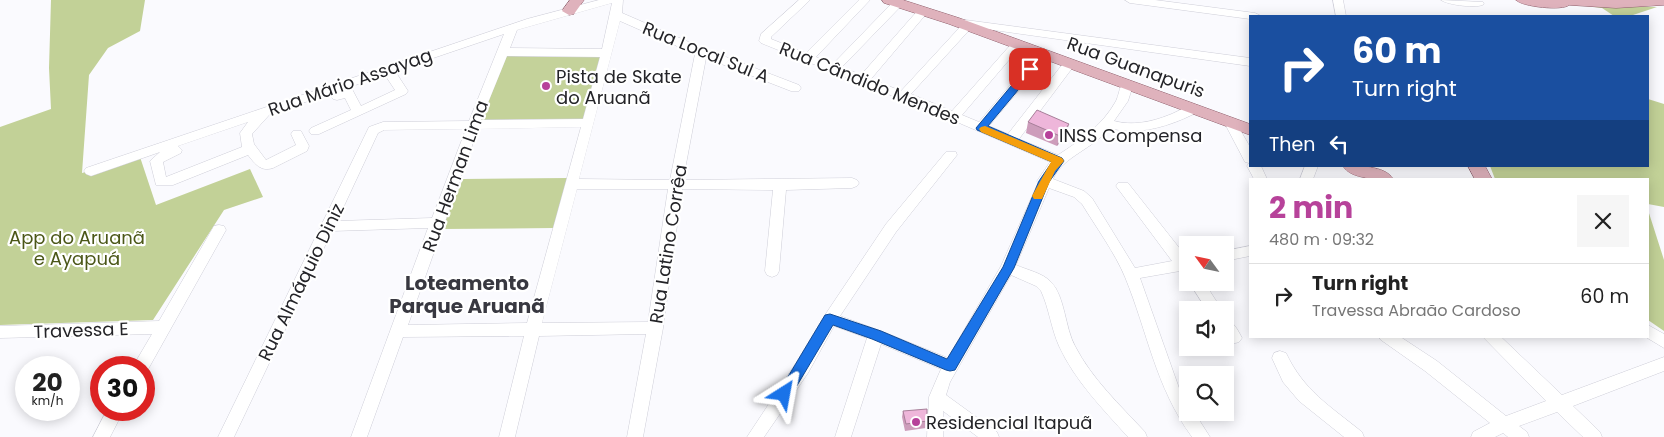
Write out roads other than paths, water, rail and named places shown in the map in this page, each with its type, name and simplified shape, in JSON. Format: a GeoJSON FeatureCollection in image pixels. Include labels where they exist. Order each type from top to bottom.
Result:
{"type":"FeatureCollection","features":[{"type":"Feature","properties":{"kind":"main road"},"geometry":{"type":"LineString","coordinates":[[1523,0],[1595,9],[1609,15]]}},
{"type":"Feature","properties":{"kind":"main road"},"geometry":{"type":"LineString","coordinates":[[1550,0],[1616,4],[1664,1]]}},
{"type":"Feature","properties":{"kind":"main road","name":"Rua Guanapuris"},"geometry":{"type":"LineString","coordinates":[[895,1],[1249,130]]}},
{"type":"Feature","properties":{"kind":"main road"},"geometry":{"type":"LineString","coordinates":[[1643,15],[1664,8]]}},
{"type":"Feature","properties":{"kind":"main road"},"geometry":{"type":"LineString","coordinates":[[1353,167],[1382,178]]}},
{"type":"Feature","properties":{"kind":"main road"},"geometry":{"type":"LineString","coordinates":[[1477,167],[1483,178]]}},
{"type":"Feature","properties":{"kind":"street","name":"Rua Mário Assayag"},"geometry":{"type":"LineString","coordinates":[[91,171],[512,28],[573,5],[612,0]]}},
{"type":"Feature","properties":{"kind":"street"},"geometry":{"type":"LineString","coordinates":[[507,437],[543,289],[573,184],[617,15],[618,0]]}},
{"type":"Feature","properties":{"kind":"street","name":"Rua Cândido Mendes"},"geometry":{"type":"LineString","coordinates":[[805,0],[765,36],[765,41],[954,116],[1059,161]]}},
{"type":"Feature","properties":{"kind":"street"},"geometry":{"type":"LineString","coordinates":[[808,58],[865,0]]}},
{"type":"Feature","properties":{"kind":"street"},"geometry":{"type":"LineString","coordinates":[[1130,0],[1198,4],[1250,15]]}},
{"type":"Feature","properties":{"kind":"street"},"geometry":{"type":"LineString","coordinates":[[1338,0],[1341,15]]}},
{"type":"Feature","properties":{"kind":"street"},"geometry":{"type":"LineString","coordinates":[[1446,0],[1479,2],[1484,15]]}},
{"type":"Feature","properties":{"kind":"street"},"geometry":{"type":"LineString","coordinates":[[834,69],[895,1]]}},
{"type":"Feature","properties":{"kind":"street"},"geometry":{"type":"LineString","coordinates":[[863,80],[923,11]]}},
{"type":"Feature","properties":{"kind":"street","name":"Rua Local Sul A"},"geometry":{"type":"LineString","coordinates":[[617,15],[701,52],[795,88]]}},
{"type":"Feature","properties":{"kind":"street"},"geometry":{"type":"LineString","coordinates":[[903,96],[961,24],[1249,62]]}},
{"type":"Feature","properties":{"kind":"street","name":"Rua Herman Lima"},"geometry":{"type":"LineString","coordinates":[[359,437],[474,123],[512,28]]}},
{"type":"Feature","properties":{"kind":"street"},"geometry":{"type":"LineString","coordinates":[[954,116],[1017,44]]}},
{"type":"Feature","properties":{"kind":"street"},"geometry":{"type":"LineString","coordinates":[[501,52],[607,53]]}},
{"type":"Feature","properties":{"kind":"street","name":"Rua Latino Corrêa"},"geometry":{"type":"LineString","coordinates":[[634,437],[655,328],[676,183],[701,52]]}},
{"type":"Feature","properties":{"kind":"street"},"geometry":{"type":"LineString","coordinates":[[981,128],[1043,54]]}},
{"type":"Feature","properties":{"kind":"street"},"geometry":{"type":"LineString","coordinates":[[1011,140],[1069,64]]}},
{"type":"Feature","properties":{"kind":"street"},"geometry":{"type":"LineString","coordinates":[[315,131],[402,91],[388,70]]}},
{"type":"Feature","properties":{"kind":"street"},"geometry":{"type":"LineString","coordinates":[[935,437],[934,419],[937,397],[950,366],[1008,268],[1044,181],[1059,161],[1091,140],[1107,123],[1122,101],[1127,85]]}},
{"type":"Feature","properties":{"kind":"street"},"geometry":{"type":"LineString","coordinates":[[337,96],[348,92],[357,111]]}},
{"type":"Feature","properties":{"kind":"street"},"geometry":{"type":"LineString","coordinates":[[271,109],[253,124],[246,134],[248,146],[261,163],[268,165],[302,148],[303,146],[297,134]]}},
{"type":"Feature","properties":{"kind":"street"},"geometry":{"type":"LineString","coordinates":[[1107,123],[1121,126],[1146,126],[1173,120],[1194,109]]}},
{"type":"Feature","properties":{"kind":"street"},"geometry":{"type":"LineString","coordinates":[[1230,122],[1249,157]]}},
{"type":"Feature","properties":{"kind":"street"},"geometry":{"type":"LineString","coordinates":[[474,123],[589,123]]}},
{"type":"Feature","properties":{"kind":"street","name":"Rua Almáquio Diniz"},"geometry":{"type":"LineString","coordinates":[[226,437],[373,130],[377,128],[474,123]]}},
{"type":"Feature","properties":{"kind":"street"},"geometry":{"type":"LineString","coordinates":[[251,149],[168,182],[160,180],[156,161],[160,157],[253,124]]}},
{"type":"Feature","properties":{"kind":"street"},"geometry":{"type":"LineString","coordinates":[[755,437],[802,368],[830,319],[891,228],[951,155]]}},
{"type":"Feature","properties":{"kind":"street"},"geometry":{"type":"LineString","coordinates":[[1044,181],[1083,197],[1131,274],[1172,390],[1183,411],[1202,437]]}},
{"type":"Feature","properties":{"kind":"street"},"geometry":{"type":"LineString","coordinates":[[573,184],[780,185],[852,183]]}},
{"type":"Feature","properties":{"kind":"street"},"geometry":{"type":"LineString","coordinates":[[772,271],[780,185]]}},
{"type":"Feature","properties":{"kind":"street"},"geometry":{"type":"LineString","coordinates":[[1123,186],[1179,258]]}},
{"type":"Feature","properties":{"kind":"street"},"geometry":{"type":"LineString","coordinates":[[327,226],[438,223]]}},
{"type":"Feature","properties":{"kind":"street"},"geometry":{"type":"LineString","coordinates":[[147,356],[219,230]]}},
{"type":"Feature","properties":{"kind":"street"},"geometry":{"type":"LineString","coordinates":[[1234,254],[1249,251]]}},
{"type":"Feature","properties":{"kind":"street"},"geometry":{"type":"LineString","coordinates":[[1008,268],[1041,282],[1047,287],[1067,345],[1080,368],[1095,388],[1139,437]]}},
{"type":"Feature","properties":{"kind":"street"},"geometry":{"type":"LineString","coordinates":[[1131,274],[1179,268]]}},
{"type":"Feature","properties":{"kind":"street"},"geometry":{"type":"LineString","coordinates":[[830,319],[876,335],[950,366]]}},
{"type":"Feature","properties":{"kind":"street","name":"Travessa E"},"geometry":{"type":"LineString","coordinates":[[0,332],[163,327]]}},
{"type":"Feature","properties":{"kind":"street"},"geometry":{"type":"LineString","coordinates":[[399,331],[655,328]]}},
{"type":"Feature","properties":{"kind":"street"},"geometry":{"type":"LineString","coordinates":[[1649,332],[1664,342]]}},
{"type":"Feature","properties":{"kind":"street"},"geometry":{"type":"LineString","coordinates":[[843,437],[876,335]]}},
{"type":"Feature","properties":{"kind":"street"},"geometry":{"type":"LineString","coordinates":[[1389,338],[1431,366],[1459,390],[1521,437]]}},
{"type":"Feature","properties":{"kind":"street"},"geometry":{"type":"LineString","coordinates":[[1492,338],[1594,437]]}},
{"type":"Feature","properties":{"kind":"street"},"geometry":{"type":"LineString","coordinates":[[1280,358],[1289,377],[1306,396],[1356,437]]}},
{"type":"Feature","properties":{"kind":"street"},"geometry":{"type":"LineString","coordinates":[[1479,437],[1505,424],[1664,364]]}},
{"type":"Feature","properties":{"kind":"street"},"geometry":{"type":"LineString","coordinates":[[937,397],[991,437]]}},
{"type":"Feature","properties":{"kind":"street"},"geometry":{"type":"LineString","coordinates":[[101,437],[110,421]]}},
{"type":"Feature","properties":{"kind":"place","name":"Pista de Skate do Aruanã"},"geometry":{"type":"Point","coordinates":[546,86]}},
{"type":"Feature","properties":{"kind":"place","name":"INSS Compensa"},"geometry":{"type":"Point","coordinates":[1049,135]}},
{"type":"Feature","properties":{"kind":"place","name":"Residencial Itapuã"},"geometry":{"type":"Point","coordinates":[916,422]}},
{"type":"Feature","properties":{"kind":"district","name":"Loteamento Parque Aruanã"},"geometry":{"type":"Point","coordinates":[467,294]}},
{"type":"Feature","properties":{"kind":"park label","name":"App do Aruanã e Ayapuá"},"geometry":{"type":"Point","coordinates":[77,247]}}]}
